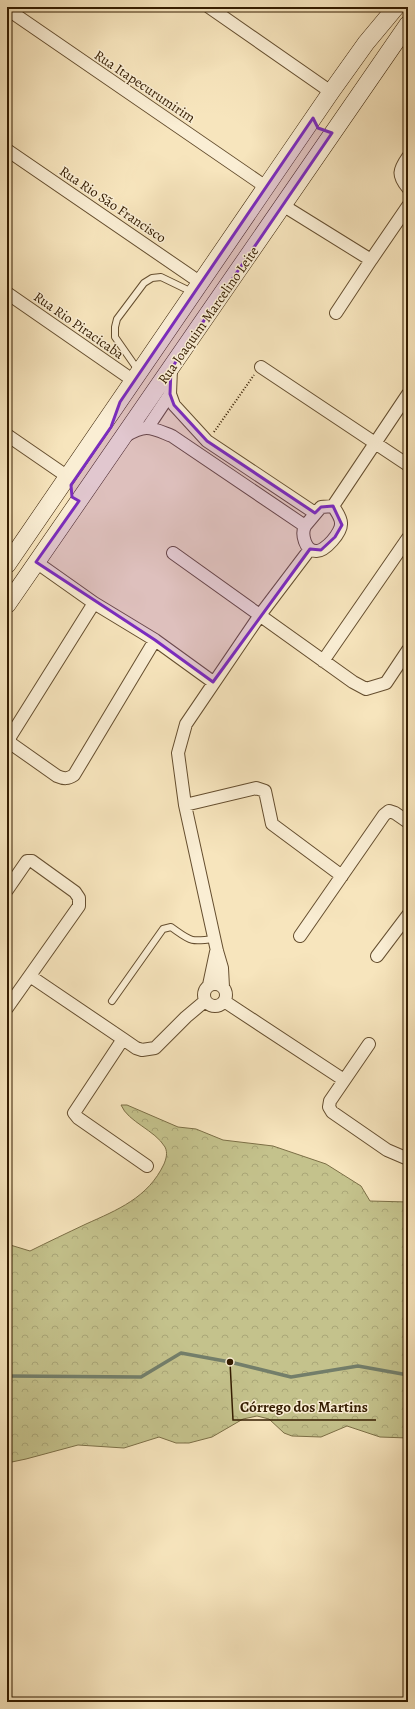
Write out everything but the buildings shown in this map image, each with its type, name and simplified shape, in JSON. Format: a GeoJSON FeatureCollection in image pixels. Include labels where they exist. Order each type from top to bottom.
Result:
{"type":"FeatureCollection","features":[{"type":"Feature","properties":{"kind":"main road","name":"Rua Joaquim Marcelino Leite"},"geometry":{"type":"LineString","coordinates":[[7,565],[331,92],[366,43],[396,7]]}},
{"type":"Feature","properties":{"kind":"main road","name":"Rua Joaquim Marcelino Leite"},"geometry":{"type":"LineString","coordinates":[[7,605],[120,439],[171,369],[284,206],[332,133],[408,24]]}},
{"type":"Feature","properties":{"kind":"main road"},"geometry":{"type":"LineString","coordinates":[[313,118],[318,128],[332,133]]}},
{"type":"Feature","properties":{"kind":"main road"},"geometry":{"type":"LineString","coordinates":[[284,160],[293,159],[302,166],[305,173]]}},
{"type":"Feature","properties":{"kind":"main road"},"geometry":{"type":"LineString","coordinates":[[171,369],[175,344],[208,295],[210,289],[208,286],[198,288]]}},
{"type":"Feature","properties":{"kind":"main road"},"geometry":{"type":"LineString","coordinates":[[79,501],[72,497],[69,491],[71,485],[111,427],[120,402]]}},
{"type":"Feature","properties":{"kind":"street"},"geometry":{"type":"LineString","coordinates":[[209,7],[331,92]]}},
{"type":"Feature","properties":{"kind":"street","name":"Rua Itapecurumirim"},"geometry":{"type":"LineString","coordinates":[[7,9],[266,187]]}},
{"type":"Feature","properties":{"kind":"street","name":"Rua Rio São Francisco"},"geometry":{"type":"LineString","coordinates":[[7,150],[198,288]]}},
{"type":"Feature","properties":{"kind":"street"},"geometry":{"type":"LineString","coordinates":[[408,157],[401,168],[401,179],[408,188]]}},
{"type":"Feature","properties":{"kind":"street"},"geometry":{"type":"LineString","coordinates":[[284,206],[371,260]]}},
{"type":"Feature","properties":{"kind":"street"},"geometry":{"type":"LineString","coordinates":[[336,313],[408,206]]}},
{"type":"Feature","properties":{"kind":"street","name":"Rua Rio Piracicaba"},"geometry":{"type":"LineString","coordinates":[[7,293],[137,377]]}},
{"type":"Feature","properties":{"kind":"street"},"geometry":{"type":"LineString","coordinates":[[261,367],[408,465]]}},
{"type":"Feature","properties":{"kind":"street"},"geometry":{"type":"LineString","coordinates":[[171,369],[170,394],[174,405],[208,441],[315,513]]}},
{"type":"Feature","properties":{"kind":"street"},"geometry":{"type":"LineString","coordinates":[[148,427],[170,394]]}},
{"type":"Feature","properties":{"kind":"street"},"geometry":{"type":"LineString","coordinates":[[333,506],[376,444],[408,394]]}},
{"type":"Feature","properties":{"kind":"street"},"geometry":{"type":"LineString","coordinates":[[120,439],[137,430],[148,427],[172,436],[305,526]]}},
{"type":"Feature","properties":{"kind":"street"},"geometry":{"type":"LineString","coordinates":[[7,435],[68,477]]}},
{"type":"Feature","properties":{"kind":"street"},"geometry":{"type":"LineString","coordinates":[[333,506],[341,520],[342,525],[329,545],[316,551],[310,549],[304,540],[305,526],[321,507],[333,506]]}},
{"type":"Feature","properties":{"kind":"street"},"geometry":{"type":"LineString","coordinates":[[323,661],[408,538]]}},
{"type":"Feature","properties":{"kind":"street"},"geometry":{"type":"LineString","coordinates":[[222,987],[222,968],[215,945],[185,805],[178,753],[186,724],[213,682],[260,615],[310,549]]}},
{"type":"Feature","properties":{"kind":"street"},"geometry":{"type":"LineString","coordinates":[[173,553],[323,661],[353,682],[366,689],[386,684],[408,650]]}},
{"type":"Feature","properties":{"kind":"street"},"geometry":{"type":"LineString","coordinates":[[36,562],[94,603],[156,640],[213,682]]}},
{"type":"Feature","properties":{"kind":"street"},"geometry":{"type":"LineString","coordinates":[[94,603],[10,737],[10,742],[13,745],[57,776],[63,779],[69,779],[74,775],[156,640]]}},
{"type":"Feature","properties":{"kind":"street"},"geometry":{"type":"LineString","coordinates":[[185,805],[261,788],[265,791],[272,824],[342,876]]}},
{"type":"Feature","properties":{"kind":"street"},"geometry":{"type":"LineString","coordinates":[[300,936],[384,815],[389,811],[395,813],[408,822]]}},
{"type":"Feature","properties":{"kind":"street"},"geometry":{"type":"LineString","coordinates":[[7,890],[27,861],[32,861],[75,892],[79,898],[79,906],[7,1008]]}},
{"type":"Feature","properties":{"kind":"street"},"geometry":{"type":"LineString","coordinates":[[377,956],[408,915]]}},
{"type":"Feature","properties":{"kind":"street"},"geometry":{"type":"LineString","coordinates":[[208,1003],[204,994],[209,985],[215,945]]}},
{"type":"Feature","properties":{"kind":"street"},"geometry":{"type":"LineString","coordinates":[[30,976],[123,1040],[142,1050],[155,1048],[186,1017],[208,1003],[219,1006],[224,1001],[226,993],[222,987],[216,984],[209,985]]}},
{"type":"Feature","properties":{"kind":"street"},"geometry":{"type":"LineString","coordinates":[[224,1001],[344,1080]]}},
{"type":"Feature","properties":{"kind":"street"},"geometry":{"type":"LineString","coordinates":[[123,1040],[74,1113],[78,1118],[147,1166]]}},
{"type":"Feature","properties":{"kind":"street"},"geometry":{"type":"LineString","coordinates":[[369,1044],[330,1101],[329,1108],[332,1112],[387,1150],[408,1159]]}},
{"type":"Feature","properties":{"kind":"lane"},"geometry":{"type":"LineString","coordinates":[[137,377],[115,337],[117,319],[144,283],[152,278],[161,277],[198,288]]}},
{"type":"Feature","properties":{"kind":"lane"},"geometry":{"type":"LineString","coordinates":[[112,1001],[163,929],[171,927],[190,940],[215,945]]}},
{"type":"Feature","properties":{"kind":"path"},"geometry":{"type":"LineString","coordinates":[[208,441],[261,367]]}},
{"type":"Feature","properties":{"kind":"highlighted area"},"geometry":{"type":"Polygon","coordinates":[[[313,118],[318,128],[332,133],[171,369],[170,394],[174,405],[207,441],[315,513],[321,507],[333,506],[342,525],[335,537],[321,550],[310,549],[213,682],[155,640],[36,562],[79,501],[72,497],[71,485],[111,427],[120,402],[313,118]]]}},
{"type":"Feature","properties":{"kind":"green space"},"geometry":{"type":"Polygon","coordinates":[[[121,1105],[127,1105],[178,1127],[196,1129],[223,1140],[273,1146],[326,1164],[361,1186],[370,1201],[408,1202],[408,1438],[380,1437],[347,1426],[321,1437],[292,1436],[284,1433],[269,1419],[257,1416],[243,1419],[212,1437],[189,1443],[176,1443],[159,1437],[124,1448],[78,1445],[7,1463],[7,1244],[30,1251],[131,1202],[149,1186],[164,1164],[166,1149],[161,1141],[129,1116],[121,1105]]]}},
{"type":"Feature","properties":{"kind":"waterway"},"geometry":{"type":"LineString","coordinates":[[7,1376],[141,1377],[181,1353],[230,1362],[291,1377],[358,1366],[408,1375]]}},
{"type":"Feature","properties":{"kind":"place","name":"Córrego dos Martins"},"geometry":{"type":"Point","coordinates":[230,1362]}}]}
